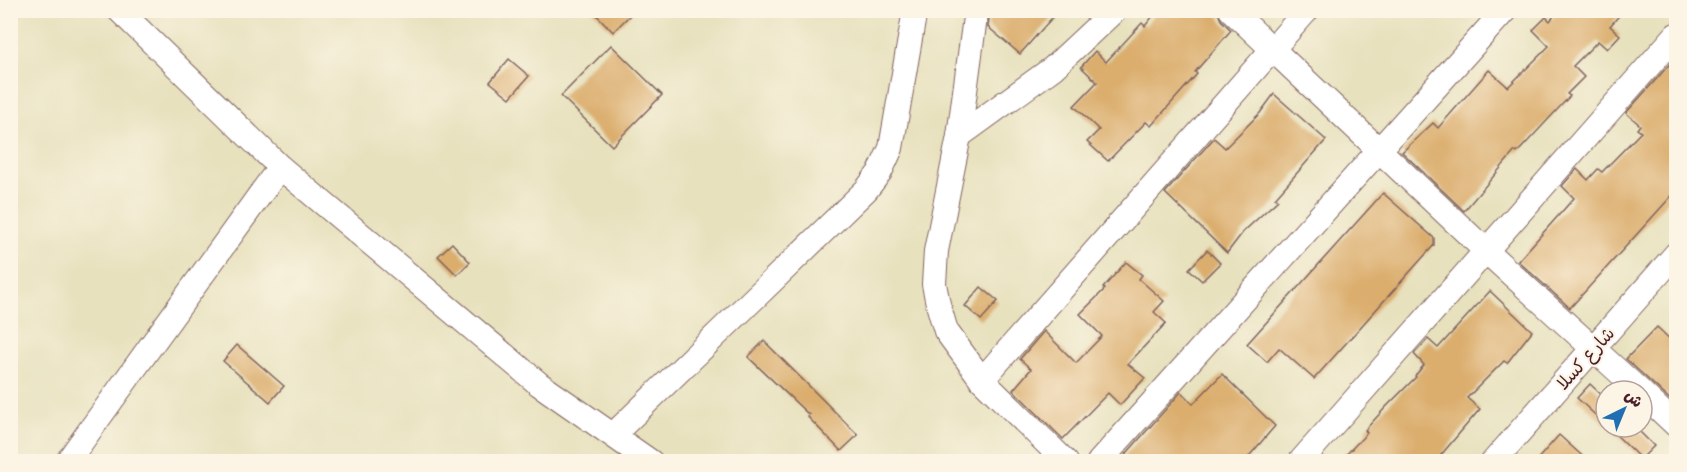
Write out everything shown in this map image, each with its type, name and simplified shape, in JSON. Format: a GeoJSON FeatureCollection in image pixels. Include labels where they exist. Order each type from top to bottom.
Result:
{"type":"FeatureCollection","features":[{"type":"Feature","properties":{"kind":"street"},"geometry":{"type":"LineString","coordinates":[[118,10],[280,168],[539,384],[651,462]]}},
{"type":"Feature","properties":{"kind":"street"},"geometry":{"type":"LineString","coordinates":[[614,435],[866,190],[880,172],[891,148],[915,10]]}},
{"type":"Feature","properties":{"kind":"street"},"geometry":{"type":"LineString","coordinates":[[976,10],[959,136],[936,250],[934,284],[946,331],[982,380],[1066,462]]}},
{"type":"Feature","properties":{"kind":"street"},"geometry":{"type":"LineString","coordinates":[[959,136],[1053,68],[1114,10]]}},
{"type":"Feature","properties":{"kind":"street"},"geometry":{"type":"LineString","coordinates":[[1231,10],[1486,251],[1627,379]]}},
{"type":"Feature","properties":{"kind":"street"},"geometry":{"type":"LineString","coordinates":[[982,380],[1307,10]]}},
{"type":"Feature","properties":{"kind":"street"},"geometry":{"type":"LineString","coordinates":[[1100,462],[1505,10]]}},
{"type":"Feature","properties":{"kind":"street"},"geometry":{"type":"LineString","coordinates":[[1300,462],[1677,35]]}},
{"type":"Feature","properties":{"kind":"street"},"geometry":{"type":"LineString","coordinates":[[67,462],[280,168]]}},
{"type":"Feature","properties":{"kind":"street","name":"شارع كسلا"},"geometry":{"type":"LineString","coordinates":[[1493,462],[1677,254]]}},
{"type":"Feature","properties":{"kind":"street"},"geometry":{"type":"LineString","coordinates":[[1654,404],[1677,425]]}},
{"type":"Feature","properties":{"kind":"building"},"geometry":{"type":"Polygon","coordinates":[[[592,10],[635,10],[613,32],[592,10]]]}},
{"type":"Feature","properties":{"kind":"building"},"geometry":{"type":"Polygon","coordinates":[[[990,10],[1059,10],[1020,54],[988,27],[990,10]]]}},
{"type":"Feature","properties":{"kind":"building"},"geometry":{"type":"Polygon","coordinates":[[[1158,10],[1217,10],[1221,20],[1231,30],[1195,72],[1197,74],[1151,126],[1146,122],[1108,161],[1087,142],[1099,130],[1074,106],[1097,82],[1081,67],[1095,51],[1106,62],[1142,23],[1145,26],[1158,10]]]}},
{"type":"Feature","properties":{"kind":"building"},"geometry":{"type":"Polygon","coordinates":[[[1559,10],[1624,10],[1610,26],[1620,35],[1607,49],[1598,41],[1573,66],[1584,77],[1567,94],[1570,96],[1517,153],[1515,151],[1464,211],[1402,152],[1433,123],[1438,128],[1489,70],[1508,87],[1549,46],[1533,30],[1546,17],[1550,21],[1559,10]]]}},
{"type":"Feature","properties":{"kind":"building"},"geometry":{"type":"Polygon","coordinates":[[[611,45],[662,95],[612,146],[561,96],[611,45]]]}},
{"type":"Feature","properties":{"kind":"building"},"geometry":{"type":"Polygon","coordinates":[[[1677,56],[1677,190],[1570,308],[1518,261],[1574,198],[1562,186],[1577,169],[1588,180],[1598,169],[1602,172],[1641,132],[1637,129],[1640,125],[1626,113],[1677,56]]]}},
{"type":"Feature","properties":{"kind":"building"},"geometry":{"type":"Polygon","coordinates":[[[509,59],[529,76],[510,98],[490,82],[509,59]]]}},
{"type":"Feature","properties":{"kind":"building"},"geometry":{"type":"Polygon","coordinates":[[[1274,94],[1326,140],[1275,198],[1278,200],[1243,232],[1227,253],[1165,193],[1214,138],[1225,148],[1260,113],[1274,94]]]}},
{"type":"Feature","properties":{"kind":"building"},"geometry":{"type":"Polygon","coordinates":[[[1383,193],[1434,238],[1434,245],[1314,379],[1279,348],[1267,362],[1247,344],[1383,193]]]}},
{"type":"Feature","properties":{"kind":"building"},"geometry":{"type":"Polygon","coordinates":[[[452,243],[470,262],[457,275],[438,256],[452,243]]]}},
{"type":"Feature","properties":{"kind":"building"},"geometry":{"type":"Polygon","coordinates":[[[1207,250],[1220,263],[1202,281],[1189,269],[1207,250]]]}},
{"type":"Feature","properties":{"kind":"building"},"geometry":{"type":"Polygon","coordinates":[[[1126,262],[1142,275],[1139,279],[1164,301],[1154,312],[1166,323],[1128,364],[1145,378],[1120,405],[1108,393],[1063,439],[1013,390],[1031,369],[1020,359],[1044,331],[1076,363],[1102,336],[1080,314],[1105,289],[1103,288],[1126,262]]]}},
{"type":"Feature","properties":{"kind":"building"},"geometry":{"type":"Polygon","coordinates":[[[981,287],[998,301],[981,320],[965,306],[981,287]]]}},
{"type":"Feature","properties":{"kind":"building"},"geometry":{"type":"Polygon","coordinates":[[[1490,291],[1532,331],[1507,363],[1504,361],[1467,398],[1480,409],[1435,462],[1339,462],[1367,433],[1365,430],[1416,377],[1424,365],[1414,354],[1428,339],[1438,348],[1490,291]]]}},
{"type":"Feature","properties":{"kind":"building"},"geometry":{"type":"Polygon","coordinates":[[[1657,327],[1677,346],[1677,406],[1654,385],[1654,379],[1648,379],[1626,359],[1657,327]]]}},
{"type":"Feature","properties":{"kind":"building"},"geometry":{"type":"Polygon","coordinates":[[[764,341],[858,435],[841,451],[808,417],[809,415],[748,357],[764,341]]]}},
{"type":"Feature","properties":{"kind":"building"},"geometry":{"type":"Polygon","coordinates":[[[237,345],[284,386],[270,402],[223,361],[237,345]]]}},
{"type":"Feature","properties":{"kind":"building"},"geometry":{"type":"Polygon","coordinates":[[[1222,374],[1275,426],[1244,462],[1119,462],[1181,392],[1193,404],[1222,374]]]}},
{"type":"Feature","properties":{"kind":"building"},"geometry":{"type":"Polygon","coordinates":[[[1590,384],[1594,388],[1594,414],[1577,398],[1590,384]]]}},
{"type":"Feature","properties":{"kind":"building"},"geometry":{"type":"Polygon","coordinates":[[[1559,435],[1589,462],[1535,462],[1559,435]]]}},
{"type":"Feature","properties":{"kind":"building"},"geometry":{"type":"Polygon","coordinates":[[[1620,439],[1647,439],[1654,446],[1641,459],[1620,439]]]}}]}
